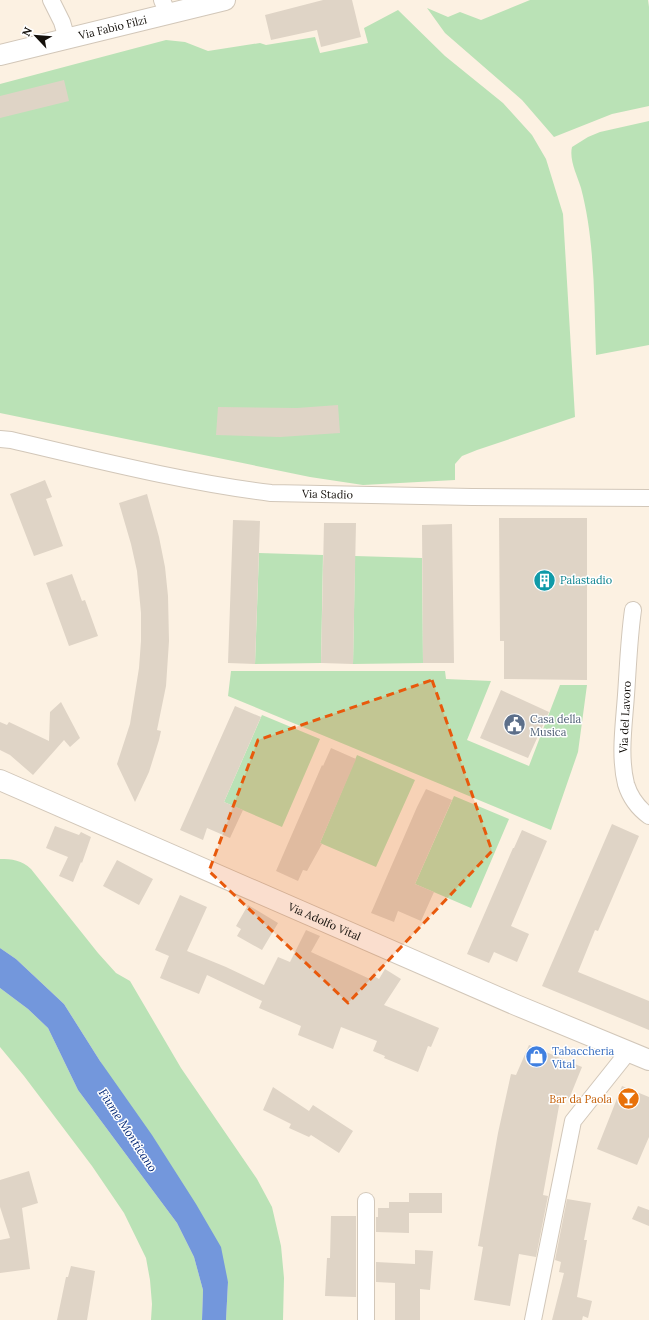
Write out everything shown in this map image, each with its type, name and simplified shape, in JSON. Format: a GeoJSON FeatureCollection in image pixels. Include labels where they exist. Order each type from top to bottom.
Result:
{"type":"FeatureCollection","features":[{"type":"Feature","properties":{"kind":"street"},"geometry":{"type":"LineString","coordinates":[[50,0],[62,22],[67,39]]}},
{"type":"Feature","properties":{"kind":"street","name":"Via Fabio Filzi"},"geometry":{"type":"LineString","coordinates":[[0,56],[67,39],[165,7],[225,0]]}},
{"type":"Feature","properties":{"kind":"street","name":"Via Stadio"},"geometry":{"type":"LineString","coordinates":[[4,438],[191,480],[239,489],[270,492],[472,497],[649,498]]}},
{"type":"Feature","properties":{"kind":"street","name":"Via del Lavoro"},"geometry":{"type":"LineString","coordinates":[[633,610],[622,748],[626,785],[638,806],[649,816]]}},
{"type":"Feature","properties":{"kind":"street","name":"Via Adolfo Vital"},"geometry":{"type":"LineString","coordinates":[[0,780],[516,1005],[649,1060]]}},
{"type":"Feature","properties":{"kind":"street"},"geometry":{"type":"LineString","coordinates":[[533,1320],[573,1121],[628,1052]]}},
{"type":"Feature","properties":{"kind":"street"},"geometry":{"type":"LineString","coordinates":[[366,1201],[366,1320]]}},
{"type":"Feature","properties":{"kind":"highlighted area"},"geometry":{"type":"Polygon","coordinates":[[[432,680],[492,851],[348,1003],[209,871],[258,740],[432,680]]]}},
{"type":"Feature","properties":{"kind":"green space"},"geometry":{"type":"Polygon","coordinates":[[[530,0],[648,0],[649,106],[612,114],[554,137],[522,100],[445,33],[427,8],[448,17],[460,12],[481,20],[530,0]]]}},
{"type":"Feature","properties":{"kind":"green space"},"geometry":{"type":"Polygon","coordinates":[[[398,10],[445,56],[503,103],[532,135],[546,159],[563,214],[575,417],[462,456],[455,464],[455,480],[363,485],[310,477],[0,413],[0,84],[166,40],[185,42],[208,51],[260,43],[266,45],[315,37],[320,53],[368,43],[364,28],[398,10]]]}},
{"type":"Feature","properties":{"kind":"green space"},"geometry":{"type":"Polygon","coordinates":[[[649,121],[649,345],[596,355],[594,292],[589,229],[581,188],[572,162],[572,147],[588,137],[600,132],[649,121]]]}},
{"type":"Feature","properties":{"kind":"green space"},"geometry":{"type":"Polygon","coordinates":[[[259,553],[323,555],[321,663],[255,664],[259,553]]]}},
{"type":"Feature","properties":{"kind":"green space"},"geometry":{"type":"Polygon","coordinates":[[[355,556],[422,558],[423,663],[353,664],[355,556]]]}},
{"type":"Feature","properties":{"kind":"green space"},"geometry":{"type":"Polygon","coordinates":[[[231,671],[445,671],[446,679],[491,681],[467,740],[529,766],[560,685],[587,685],[578,752],[551,830],[228,696],[231,671]]]}},
{"type":"Feature","properties":{"kind":"green space"},"geometry":{"type":"Polygon","coordinates":[[[262,715],[320,739],[282,827],[224,802],[262,715]]]}},
{"type":"Feature","properties":{"kind":"green space"},"geometry":{"type":"Polygon","coordinates":[[[357,755],[415,780],[376,867],[320,843],[357,755]]]}},
{"type":"Feature","properties":{"kind":"green space"},"geometry":{"type":"Polygon","coordinates":[[[454,796],[509,819],[471,908],[415,884],[454,796]]]}},
{"type":"Feature","properties":{"kind":"green space"},"geometry":{"type":"Polygon","coordinates":[[[0,859],[17,861],[31,869],[98,953],[116,973],[130,981],[181,1068],[257,1179],[272,1207],[281,1246],[284,1278],[283,1320],[226,1320],[228,1282],[100,1061],[64,1004],[16,959],[0,948],[0,859]]]}},
{"type":"Feature","properties":{"kind":"green space"},"geometry":{"type":"Polygon","coordinates":[[[0,988],[28,1009],[48,1028],[78,1090],[177,1223],[194,1257],[203,1290],[202,1320],[151,1320],[152,1304],[146,1258],[124,1213],[92,1166],[24,1076],[0,1047],[0,988]]]}},
{"type":"Feature","properties":{"kind":"water","name":"Fiume Monticano"},"geometry":{"type":"Polygon","coordinates":[[[0,948],[16,959],[64,1004],[100,1061],[152,1135],[196,1204],[221,1247],[228,1282],[226,1320],[202,1320],[203,1290],[194,1257],[177,1223],[78,1090],[48,1028],[28,1009],[0,988],[0,948]]]}},
{"type":"Feature","properties":{"kind":"building"},"geometry":{"type":"Polygon","coordinates":[[[323,0],[352,0],[361,37],[321,47],[317,30],[271,40],[265,15],[323,0]]]}},
{"type":"Feature","properties":{"kind":"building"},"geometry":{"type":"Polygon","coordinates":[[[64,80],[69,101],[0,118],[0,96],[64,80]]]}},
{"type":"Feature","properties":{"kind":"building"},"geometry":{"type":"Polygon","coordinates":[[[338,405],[340,433],[280,437],[216,435],[218,407],[297,408],[338,405]]]}},
{"type":"Feature","properties":{"kind":"building"},"geometry":{"type":"Polygon","coordinates":[[[45,480],[52,497],[46,499],[63,546],[34,556],[10,494],[45,480]]]}},
{"type":"Feature","properties":{"kind":"building"},"geometry":{"type":"Polygon","coordinates":[[[147,494],[159,537],[165,567],[168,596],[169,641],[166,686],[157,730],[161,731],[149,772],[135,802],[117,764],[130,724],[139,668],[141,613],[137,571],[119,503],[147,494]]]}},
{"type":"Feature","properties":{"kind":"building","name":"Palastadio"},"geometry":{"type":"Polygon","coordinates":[[[499,518],[587,518],[587,680],[504,679],[504,641],[500,641],[499,518]]]}},
{"type":"Feature","properties":{"kind":"building"},"geometry":{"type":"Polygon","coordinates":[[[233,520],[260,521],[255,664],[228,663],[233,520]]]}},
{"type":"Feature","properties":{"kind":"building"},"geometry":{"type":"Polygon","coordinates":[[[324,523],[356,523],[353,664],[321,663],[324,523]]]}},
{"type":"Feature","properties":{"kind":"building"},"geometry":{"type":"Polygon","coordinates":[[[452,524],[454,663],[423,663],[422,525],[452,524]]]}},
{"type":"Feature","properties":{"kind":"building"},"geometry":{"type":"Polygon","coordinates":[[[72,574],[82,601],[85,600],[98,636],[69,646],[46,583],[72,574]]]}},
{"type":"Feature","properties":{"kind":"building","name":"Casa della Musica"},"geometry":{"type":"Polygon","coordinates":[[[501,690],[549,712],[528,758],[480,738],[501,690]]]}},
{"type":"Feature","properties":{"kind":"building"},"geometry":{"type":"Polygon","coordinates":[[[61,702],[80,738],[70,747],[64,740],[33,775],[10,755],[0,750],[0,722],[7,725],[9,722],[49,741],[50,712],[61,702]]]}},
{"type":"Feature","properties":{"kind":"building"},"geometry":{"type":"Polygon","coordinates":[[[235,706],[261,717],[224,802],[243,810],[230,838],[207,828],[203,840],[180,830],[235,706]]]}},
{"type":"Feature","properties":{"kind":"building"},"geometry":{"type":"Polygon","coordinates":[[[331,748],[356,759],[320,843],[322,844],[307,871],[303,870],[298,881],[276,871],[322,765],[323,766],[331,748]]]}},
{"type":"Feature","properties":{"kind":"building"},"geometry":{"type":"Polygon","coordinates":[[[426,789],[452,800],[415,884],[434,892],[421,921],[398,911],[394,922],[371,913],[426,789]]]}},
{"type":"Feature","properties":{"kind":"building"},"geometry":{"type":"Polygon","coordinates":[[[612,824],[639,836],[598,931],[595,930],[578,972],[649,1001],[649,1030],[542,986],[612,824]]]}},
{"type":"Feature","properties":{"kind":"building"},"geometry":{"type":"Polygon","coordinates":[[[55,826],[79,835],[81,832],[91,837],[82,863],[81,862],[73,882],[59,876],[68,857],[46,848],[55,826]]]}},
{"type":"Feature","properties":{"kind":"building"},"geometry":{"type":"Polygon","coordinates":[[[522,830],[547,841],[511,926],[529,934],[517,962],[494,952],[489,963],[467,954],[522,830]]]}},
{"type":"Feature","properties":{"kind":"building"},"geometry":{"type":"Polygon","coordinates":[[[117,860],[153,879],[139,905],[103,886],[117,860]]]}},
{"type":"Feature","properties":{"kind":"building"},"geometry":{"type":"Polygon","coordinates":[[[180,895],[207,907],[187,951],[264,985],[278,957],[290,962],[306,930],[320,936],[311,952],[370,979],[372,975],[379,979],[385,969],[401,979],[384,1005],[439,1028],[431,1047],[428,1046],[418,1072],[384,1058],[385,1056],[373,1051],[377,1041],[341,1027],[333,1049],[298,1035],[301,1026],[259,1008],[262,1001],[207,975],[199,994],[160,978],[169,956],[155,950],[180,895]]]}},
{"type":"Feature","properties":{"kind":"building"},"geometry":{"type":"Polygon","coordinates":[[[248,905],[278,923],[262,950],[237,936],[241,929],[236,926],[248,905]]]}},
{"type":"Feature","properties":{"kind":"building"},"geometry":{"type":"Polygon","coordinates":[[[529,1045],[582,1067],[569,1099],[561,1095],[543,1195],[548,1196],[536,1257],[519,1254],[510,1306],[474,1300],[483,1247],[478,1246],[498,1133],[511,1074],[516,1075],[529,1045]]]}},
{"type":"Feature","properties":{"kind":"building"},"geometry":{"type":"Polygon","coordinates":[[[622,1086],[649,1097],[649,1137],[637,1165],[597,1149],[622,1086]]]}},
{"type":"Feature","properties":{"kind":"building"},"geometry":{"type":"Polygon","coordinates":[[[273,1087],[309,1111],[313,1105],[353,1131],[339,1153],[311,1135],[309,1137],[289,1128],[291,1124],[263,1110],[273,1087]]]}},
{"type":"Feature","properties":{"kind":"building"},"geometry":{"type":"Polygon","coordinates":[[[29,1171],[38,1203],[22,1208],[30,1269],[0,1273],[0,1240],[10,1238],[0,1207],[0,1180],[29,1171]]]}},
{"type":"Feature","properties":{"kind":"building"},"geometry":{"type":"Polygon","coordinates":[[[409,1193],[442,1193],[442,1213],[409,1213],[409,1233],[376,1232],[376,1217],[378,1217],[378,1208],[389,1208],[389,1202],[409,1202],[409,1193]]]}},
{"type":"Feature","properties":{"kind":"building"},"geometry":{"type":"Polygon","coordinates":[[[567,1199],[591,1203],[584,1240],[587,1240],[577,1297],[592,1301],[588,1318],[583,1316],[582,1320],[552,1320],[564,1273],[559,1272],[561,1262],[555,1260],[567,1199]]]}},
{"type":"Feature","properties":{"kind":"building"},"geometry":{"type":"Polygon","coordinates":[[[638,1206],[649,1210],[649,1226],[632,1219],[638,1206]]]}},
{"type":"Feature","properties":{"kind":"building"},"geometry":{"type":"Polygon","coordinates":[[[331,1216],[356,1216],[356,1297],[325,1296],[327,1258],[330,1258],[331,1216]]]}},
{"type":"Feature","properties":{"kind":"building"},"geometry":{"type":"Polygon","coordinates":[[[415,1250],[433,1251],[430,1290],[420,1289],[420,1320],[395,1320],[395,1283],[376,1282],[376,1262],[415,1264],[415,1250]]]}},
{"type":"Feature","properties":{"kind":"building"},"geometry":{"type":"Polygon","coordinates":[[[71,1266],[95,1271],[87,1320],[57,1320],[66,1277],[68,1277],[71,1266]]]}},
{"type":"Feature","properties":{"kind":"place","name":"Palastadio"},"geometry":{"type":"Point","coordinates":[544,580]}},
{"type":"Feature","properties":{"kind":"place","name":"Casa della Musica"},"geometry":{"type":"Point","coordinates":[514,725]}},
{"type":"Feature","properties":{"kind":"place","name":"Tabaccheria Vital"},"geometry":{"type":"Point","coordinates":[537,1057]}},
{"type":"Feature","properties":{"kind":"place","name":"Bar da Paola"},"geometry":{"type":"Point","coordinates":[628,1099]}}]}
